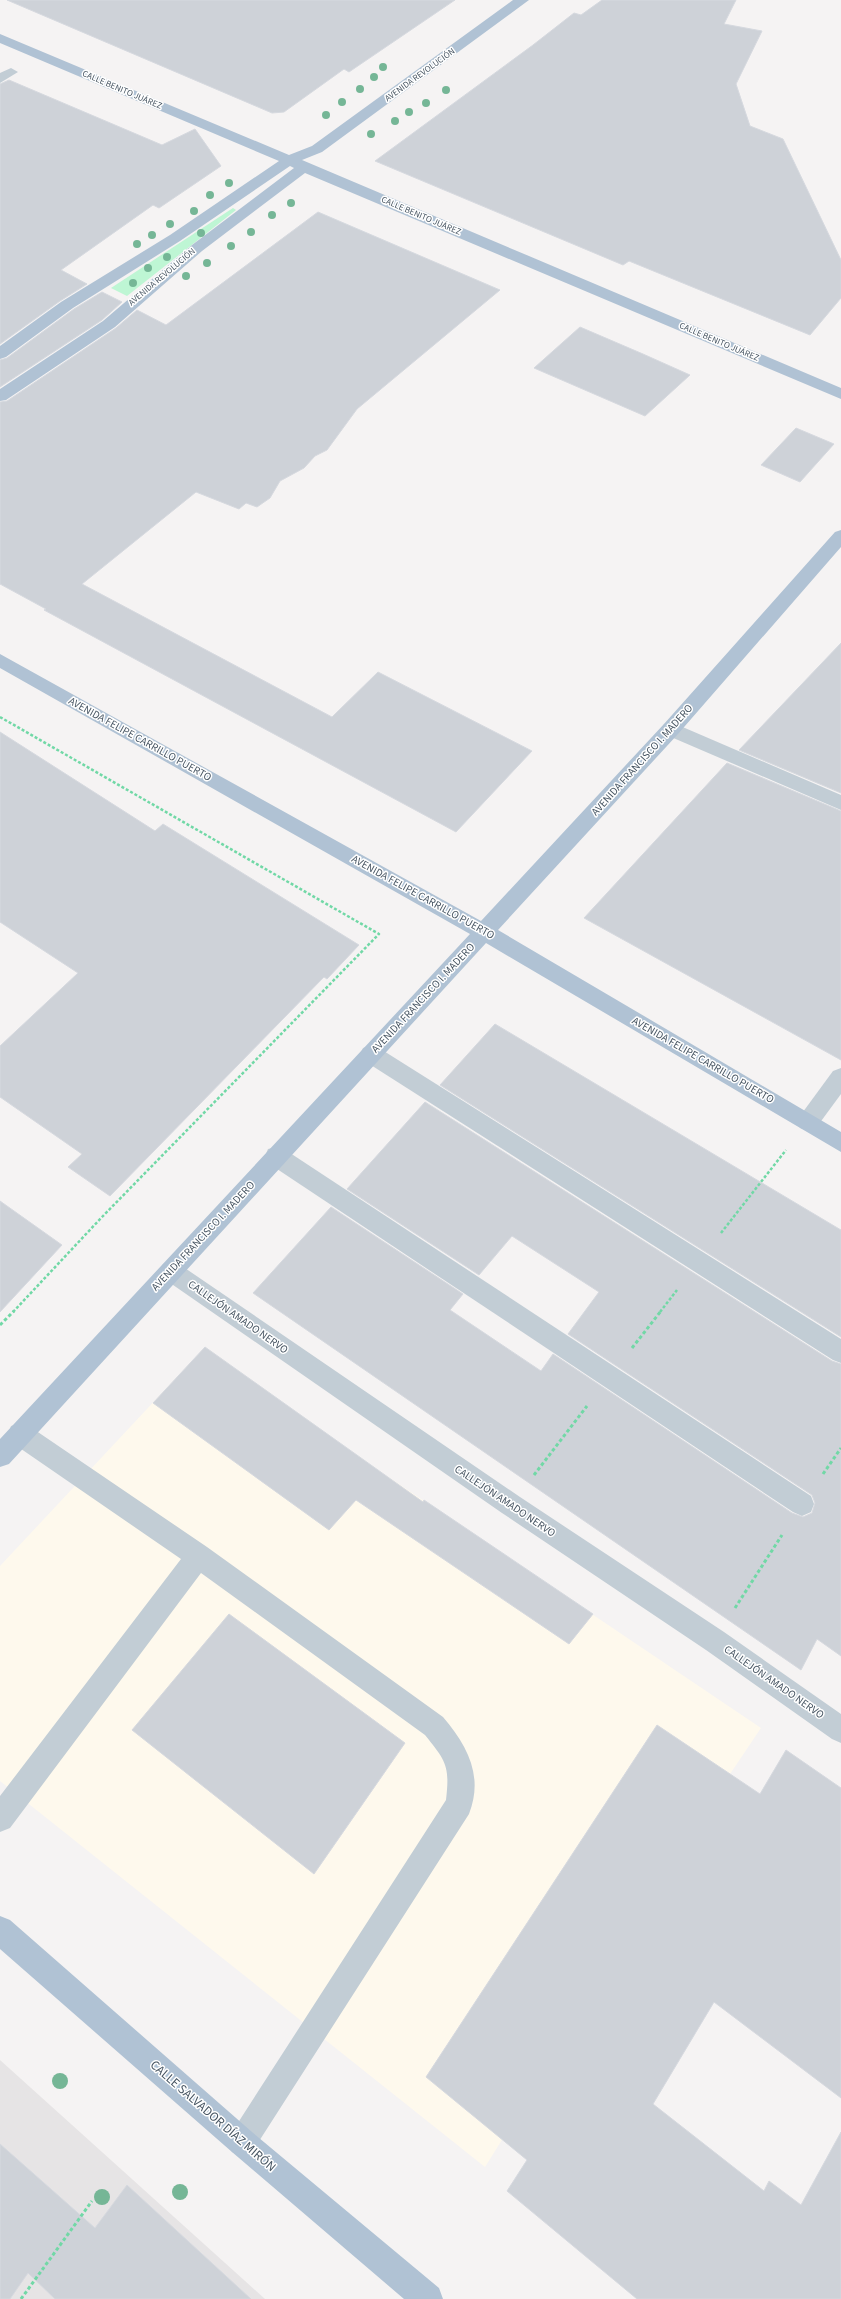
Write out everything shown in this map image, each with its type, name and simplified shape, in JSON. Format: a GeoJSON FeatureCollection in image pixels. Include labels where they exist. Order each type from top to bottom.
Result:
{"type":"FeatureCollection","features":[{"type":"Feature","properties":{"kind":"main road","name":"AVENIDA REVOLUCIÓN"},"geometry":{"type":"LineString","coordinates":[[0,354],[68,304],[175,238],[290,160],[317,149],[522,0]]}},
{"type":"Feature","properties":{"kind":"main road","name":"CALLE BENITO JUÁREZ"},"geometry":{"type":"LineString","coordinates":[[0,38],[841,394]]}},
{"type":"Feature","properties":{"kind":"main road","name":"AVENIDA REVOLUCIÓN"},"geometry":{"type":"LineString","coordinates":[[0,396],[109,324],[197,248],[304,167],[317,149]]}},
{"type":"Feature","properties":{"kind":"main road","name":"AVENIDA FRANCISCO I. MADERO"},"geometry":{"type":"LineString","coordinates":[[0,1456],[671,729],[841,536]]}},
{"type":"Feature","properties":{"kind":"main road","name":"AVENIDA FELIPE CARRILLO PUERTO"},"geometry":{"type":"LineString","coordinates":[[0,660],[484,932],[841,1142]]}},
{"type":"Feature","properties":{"kind":"main road","name":"CALLE SALVADOR DÍAZ MIRÓN"},"geometry":{"type":"LineString","coordinates":[[0,1930],[242,2142],[428,2299]]}},
{"type":"Feature","properties":{"kind":"lane"},"geometry":{"type":"LineString","coordinates":[[671,729],[841,802]]}},
{"type":"Feature","properties":{"kind":"lane"},"geometry":{"type":"LineString","coordinates":[[371,1054],[698,1263],[841,1352]]}},
{"type":"Feature","properties":{"kind":"lane"},"geometry":{"type":"LineString","coordinates":[[808,1122],[841,1077]]}},
{"type":"Feature","properties":{"kind":"lane"},"geometry":{"type":"LineString","coordinates":[[276,1156],[802,1504]]}},
{"type":"Feature","properties":{"kind":"lane","name":"CALLEJÓN AMADO NERVO"},"geometry":{"type":"LineString","coordinates":[[171,1271],[511,1505],[715,1640],[841,1730]]}},
{"type":"Feature","properties":{"kind":"lane"},"geometry":{"type":"LineString","coordinates":[[20,1434],[198,1556],[434,1726],[456,1752],[463,1775],[459,1804],[242,2142]]}},
{"type":"Feature","properties":{"kind":"lane"},"geometry":{"type":"LineString","coordinates":[[0,1818],[198,1556]]}},
{"type":"Feature","properties":{"kind":"path"},"geometry":{"type":"LineString","coordinates":[[0,717],[379,934],[102,1216],[0,1325]]}},
{"type":"Feature","properties":{"kind":"path"},"geometry":{"type":"LineString","coordinates":[[511,1505],[808,1122]]}},
{"type":"Feature","properties":{"kind":"path"},"geometry":{"type":"LineString","coordinates":[[715,1640],[802,1504],[841,1448]]}},
{"type":"Feature","properties":{"kind":"path"},"geometry":{"type":"LineString","coordinates":[[21,2299],[92,2201]]}},
{"type":"Feature","properties":{"kind":"shaded area"},"geometry":{"type":"Polygon","coordinates":[[[205,1347],[381,1472],[761,1728],[730,1774],[485,2167],[0,1781],[0,1566],[205,1347]]]}},
{"type":"Feature","properties":{"kind":"shaded area"},"geometry":{"type":"Polygon","coordinates":[[[0,2060],[265,2299],[0,2299],[0,2060]]]}},
{"type":"Feature","properties":{"kind":"green space"},"geometry":{"type":"Polygon","coordinates":[[[233,208],[236,210],[127,296],[111,288],[233,208]]]}},
{"type":"Feature","properties":{"kind":"building"},"geometry":{"type":"Polygon","coordinates":[[[7,0],[455,0],[349,72],[344,69],[284,112],[272,113],[7,0]]]}},
{"type":"Feature","properties":{"kind":"building"},"geometry":{"type":"Polygon","coordinates":[[[602,0],[736,0],[724,24],[762,31],[736,84],[750,126],[783,139],[841,260],[841,298],[810,335],[629,261],[623,265],[375,161],[533,45],[574,13],[581,15],[602,0]]]}},
{"type":"Feature","properties":{"kind":"building"},"geometry":{"type":"Polygon","coordinates":[[[9,80],[162,145],[195,129],[221,166],[159,208],[153,205],[61,270],[87,284],[60,301],[0,344],[0,84],[9,80]]]}},
{"type":"Feature","properties":{"kind":"building"},"geometry":{"type":"Polygon","coordinates":[[[318,212],[500,290],[357,409],[327,450],[315,456],[304,468],[280,481],[270,498],[257,507],[246,503],[239,509],[196,492],[82,584],[332,717],[378,672],[532,751],[456,832],[44,610],[46,609],[0,584],[0,402],[7,401],[116,328],[137,310],[166,325],[318,212]]]}},
{"type":"Feature","properties":{"kind":"building"},"geometry":{"type":"Polygon","coordinates":[[[102,292],[122,302],[102,320],[0,387],[0,360],[7,358],[74,309],[102,292]]]}},
{"type":"Feature","properties":{"kind":"building"},"geometry":{"type":"Polygon","coordinates":[[[580,327],[690,375],[645,416],[534,368],[580,327]]]}},
{"type":"Feature","properties":{"kind":"building"},"geometry":{"type":"Polygon","coordinates":[[[796,428],[834,444],[800,482],[761,465],[796,428]]]}},
{"type":"Feature","properties":{"kind":"building"},"geometry":{"type":"Polygon","coordinates":[[[841,643],[841,793],[739,750],[841,643]]]}},
{"type":"Feature","properties":{"kind":"building"},"geometry":{"type":"Polygon","coordinates":[[[0,732],[155,831],[163,824],[359,945],[327,979],[324,977],[110,1196],[68,1167],[82,1154],[0,1097],[0,1046],[78,973],[0,922],[0,732]]]}},
{"type":"Feature","properties":{"kind":"building"},"geometry":{"type":"Polygon","coordinates":[[[727,763],[841,811],[841,1060],[584,918],[727,763]]]}},
{"type":"Feature","properties":{"kind":"building"},"geometry":{"type":"Polygon","coordinates":[[[495,1024],[841,1230],[841,1337],[440,1085],[495,1024]]]}},
{"type":"Feature","properties":{"kind":"building"},"geometry":{"type":"Polygon","coordinates":[[[425,1102],[832,1361],[841,1364],[841,1656],[817,1639],[801,1670],[253,1293],[331,1207],[463,1294],[450,1310],[541,1371],[553,1354],[792,1513],[803,1517],[812,1513],[815,1503],[812,1495],[568,1334],[599,1292],[512,1236],[479,1275],[347,1189],[425,1102]]]}},
{"type":"Feature","properties":{"kind":"building"},"geometry":{"type":"Polygon","coordinates":[[[0,1201],[62,1245],[0,1312],[0,1201]]]}},
{"type":"Feature","properties":{"kind":"building"},"geometry":{"type":"Polygon","coordinates":[[[205,1347],[423,1502],[424,1500],[593,1614],[569,1644],[356,1500],[329,1530],[153,1403],[205,1347]]]}},
{"type":"Feature","properties":{"kind":"building"},"geometry":{"type":"Polygon","coordinates":[[[229,1614],[405,1743],[314,1874],[132,1730],[229,1614]]]}},
{"type":"Feature","properties":{"kind":"building"},"geometry":{"type":"Polygon","coordinates":[[[657,1725],[760,1794],[786,1750],[841,1788],[841,2098],[714,2002],[653,2104],[764,2191],[769,2181],[801,2205],[841,2132],[841,2299],[637,2299],[507,2191],[527,2160],[426,2077],[657,1725]]]}},
{"type":"Feature","properties":{"kind":"building"},"geometry":{"type":"Polygon","coordinates":[[[0,2144],[95,2228],[127,2185],[251,2299],[55,2299],[28,2273],[10,2299],[0,2299],[0,2144]]]}}]}
